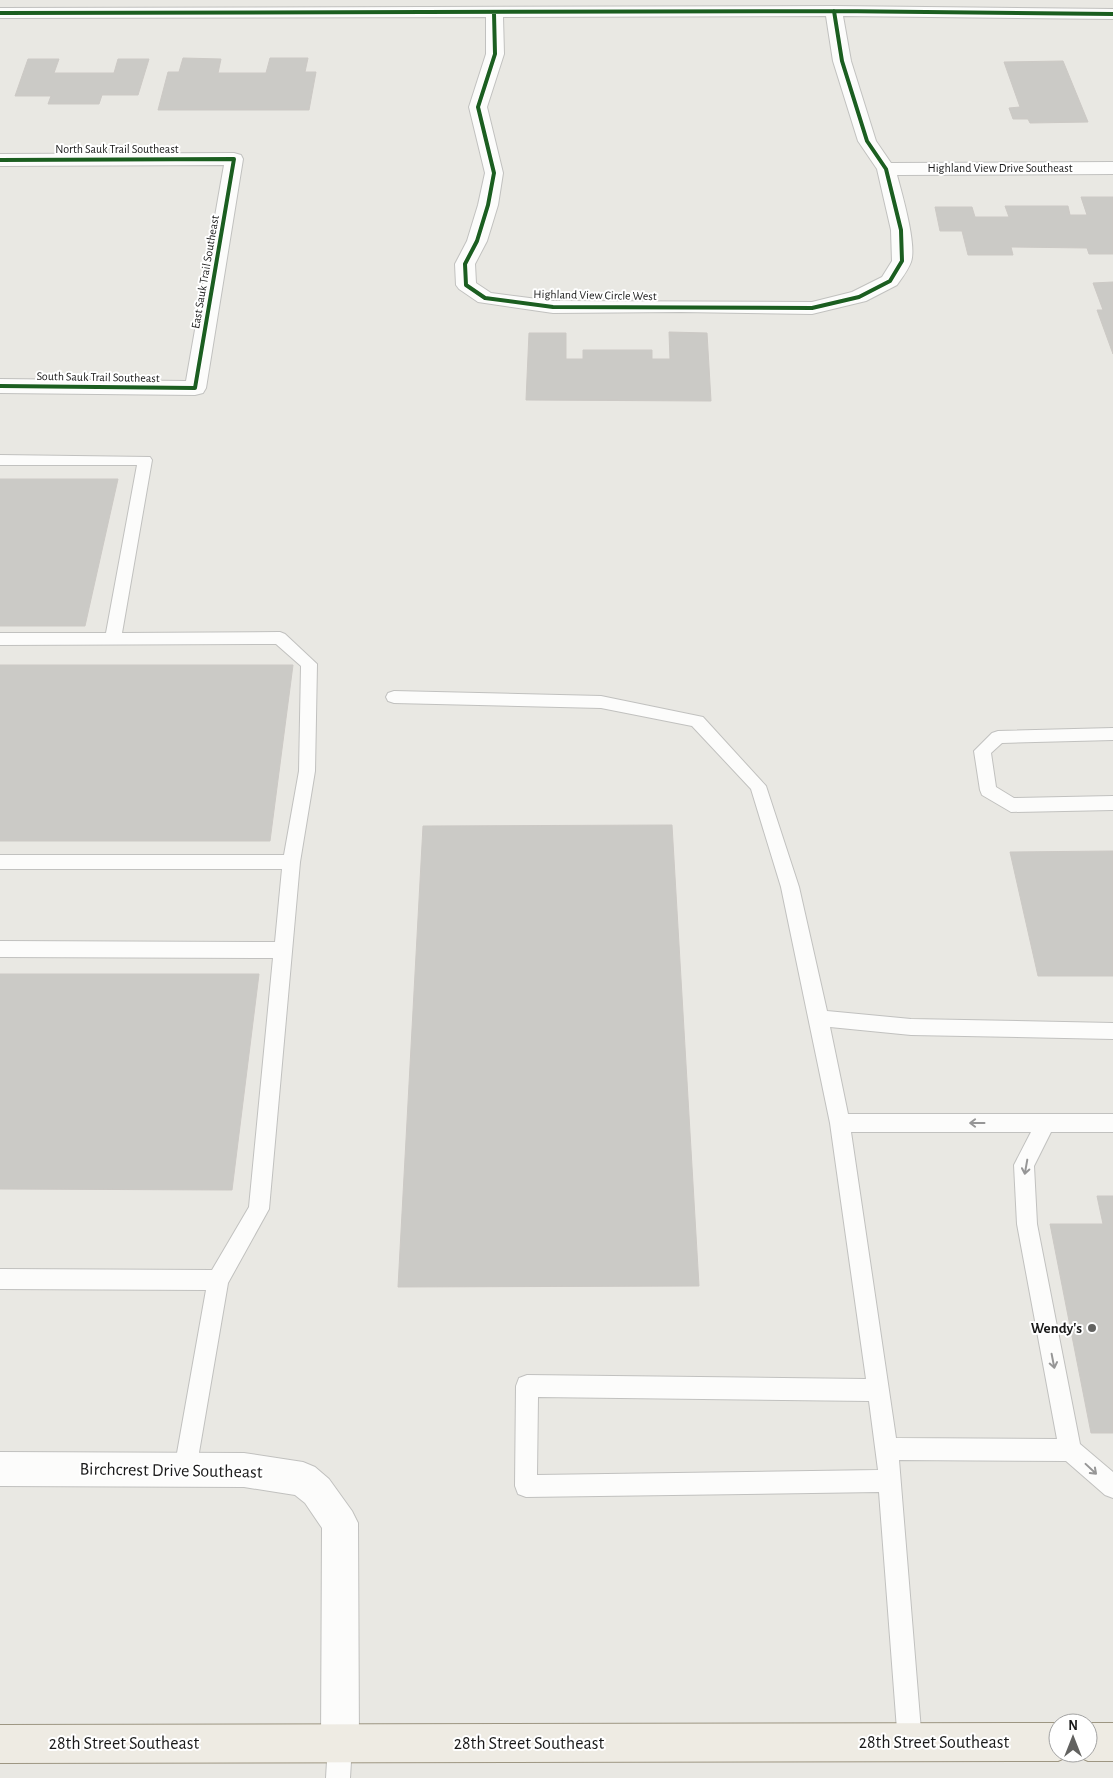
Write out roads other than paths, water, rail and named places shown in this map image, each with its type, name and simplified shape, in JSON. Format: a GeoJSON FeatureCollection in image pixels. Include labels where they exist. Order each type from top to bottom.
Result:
{"type":"FeatureCollection","features":[{"type":"Feature","properties":{"kind":"main road","name":"28th Street Southeast"},"geometry":{"type":"LineString","coordinates":[[0,1744],[339,1761],[910,1743],[1048,1742]]}},
{"type":"Feature","properties":{"kind":"main road"},"geometry":{"type":"LineString","coordinates":[[1098,1742],[1113,1742]]}},
{"type":"Feature","properties":{"kind":"street"},"geometry":{"type":"LineString","coordinates":[[834,11],[842,61],[867,141],[886,169]]}},
{"type":"Feature","properties":{"kind":"street"},"geometry":{"type":"LineString","coordinates":[[0,13],[834,11],[1113,14]]}},
{"type":"Feature","properties":{"kind":"street","name":"Highland View Circle West"},"geometry":{"type":"LineString","coordinates":[[494,13],[495,54],[478,107],[494,173],[488,205],[476,241],[465,264],[466,285],[485,298],[553,306],[812,308],[859,297],[890,281],[902,261],[901,230],[886,169]]}},
{"type":"Feature","properties":{"kind":"street","name":"North Sauk Trail Southeast"},"geometry":{"type":"LineString","coordinates":[[0,160],[234,159]]}},
{"type":"Feature","properties":{"kind":"street","name":"East Sauk Trail Southeast"},"geometry":{"type":"LineString","coordinates":[[195,388],[234,159]]}},
{"type":"Feature","properties":{"kind":"street","name":"Highland View Drive Southeast"},"geometry":{"type":"LineString","coordinates":[[886,169],[1113,168]]}},
{"type":"Feature","properties":{"kind":"street","name":"South Sauk Trail Southeast"},"geometry":{"type":"LineString","coordinates":[[0,386],[195,388]]}},
{"type":"Feature","properties":{"kind":"street","name":"Birchcrest Drive Southeast"},"geometry":{"type":"LineString","coordinates":[[0,1469],[244,1470],[303,1479],[317,1491],[340,1523],[339,1761]]}},
{"type":"Feature","properties":{"kind":"lane"},"geometry":{"type":"LineString","coordinates":[[0,460],[145,460],[113,639]]}},
{"type":"Feature","properties":{"kind":"lane"},"geometry":{"type":"LineString","coordinates":[[0,640],[280,638],[310,664],[307,771],[291,862],[259,1209],[218,1280],[198,1388],[186,1470]]}},
{"type":"Feature","properties":{"kind":"lane"},"geometry":{"type":"LineString","coordinates":[[394,697],[601,702],[697,721],[758,786],[790,887],[840,1123],[887,1449],[910,1743]]}},
{"type":"Feature","properties":{"kind":"lane"},"geometry":{"type":"LineString","coordinates":[[1113,734],[998,737],[982,752],[988,790],[1011,805],[1113,804]]}},
{"type":"Feature","properties":{"kind":"lane"},"geometry":{"type":"LineString","coordinates":[[0,862],[291,862]]}},
{"type":"Feature","properties":{"kind":"lane"},"geometry":{"type":"LineString","coordinates":[[0,949],[284,950]]}},
{"type":"Feature","properties":{"kind":"lane"},"geometry":{"type":"LineString","coordinates":[[819,1018],[912,1027],[1113,1031]]}},
{"type":"Feature","properties":{"kind":"lane"},"geometry":{"type":"LineString","coordinates":[[840,1123],[1113,1123]]}},
{"type":"Feature","properties":{"kind":"lane"},"geometry":{"type":"LineString","coordinates":[[1046,1123],[1024,1165],[1027,1224],[1070,1450],[1113,1487]]}},
{"type":"Feature","properties":{"kind":"lane"},"geometry":{"type":"LineString","coordinates":[[0,1279],[218,1280]]}},
{"type":"Feature","properties":{"kind":"lane"},"geometry":{"type":"LineString","coordinates":[[878,1390],[527,1386],[526,1486],[889,1481]]}},
{"type":"Feature","properties":{"kind":"lane"},"geometry":{"type":"LineString","coordinates":[[887,1449],[1070,1450]]}},
{"type":"Feature","properties":{"kind":"place","name":"Wendy's"},"geometry":{"type":"Point","coordinates":[1092,1328]}}]}
